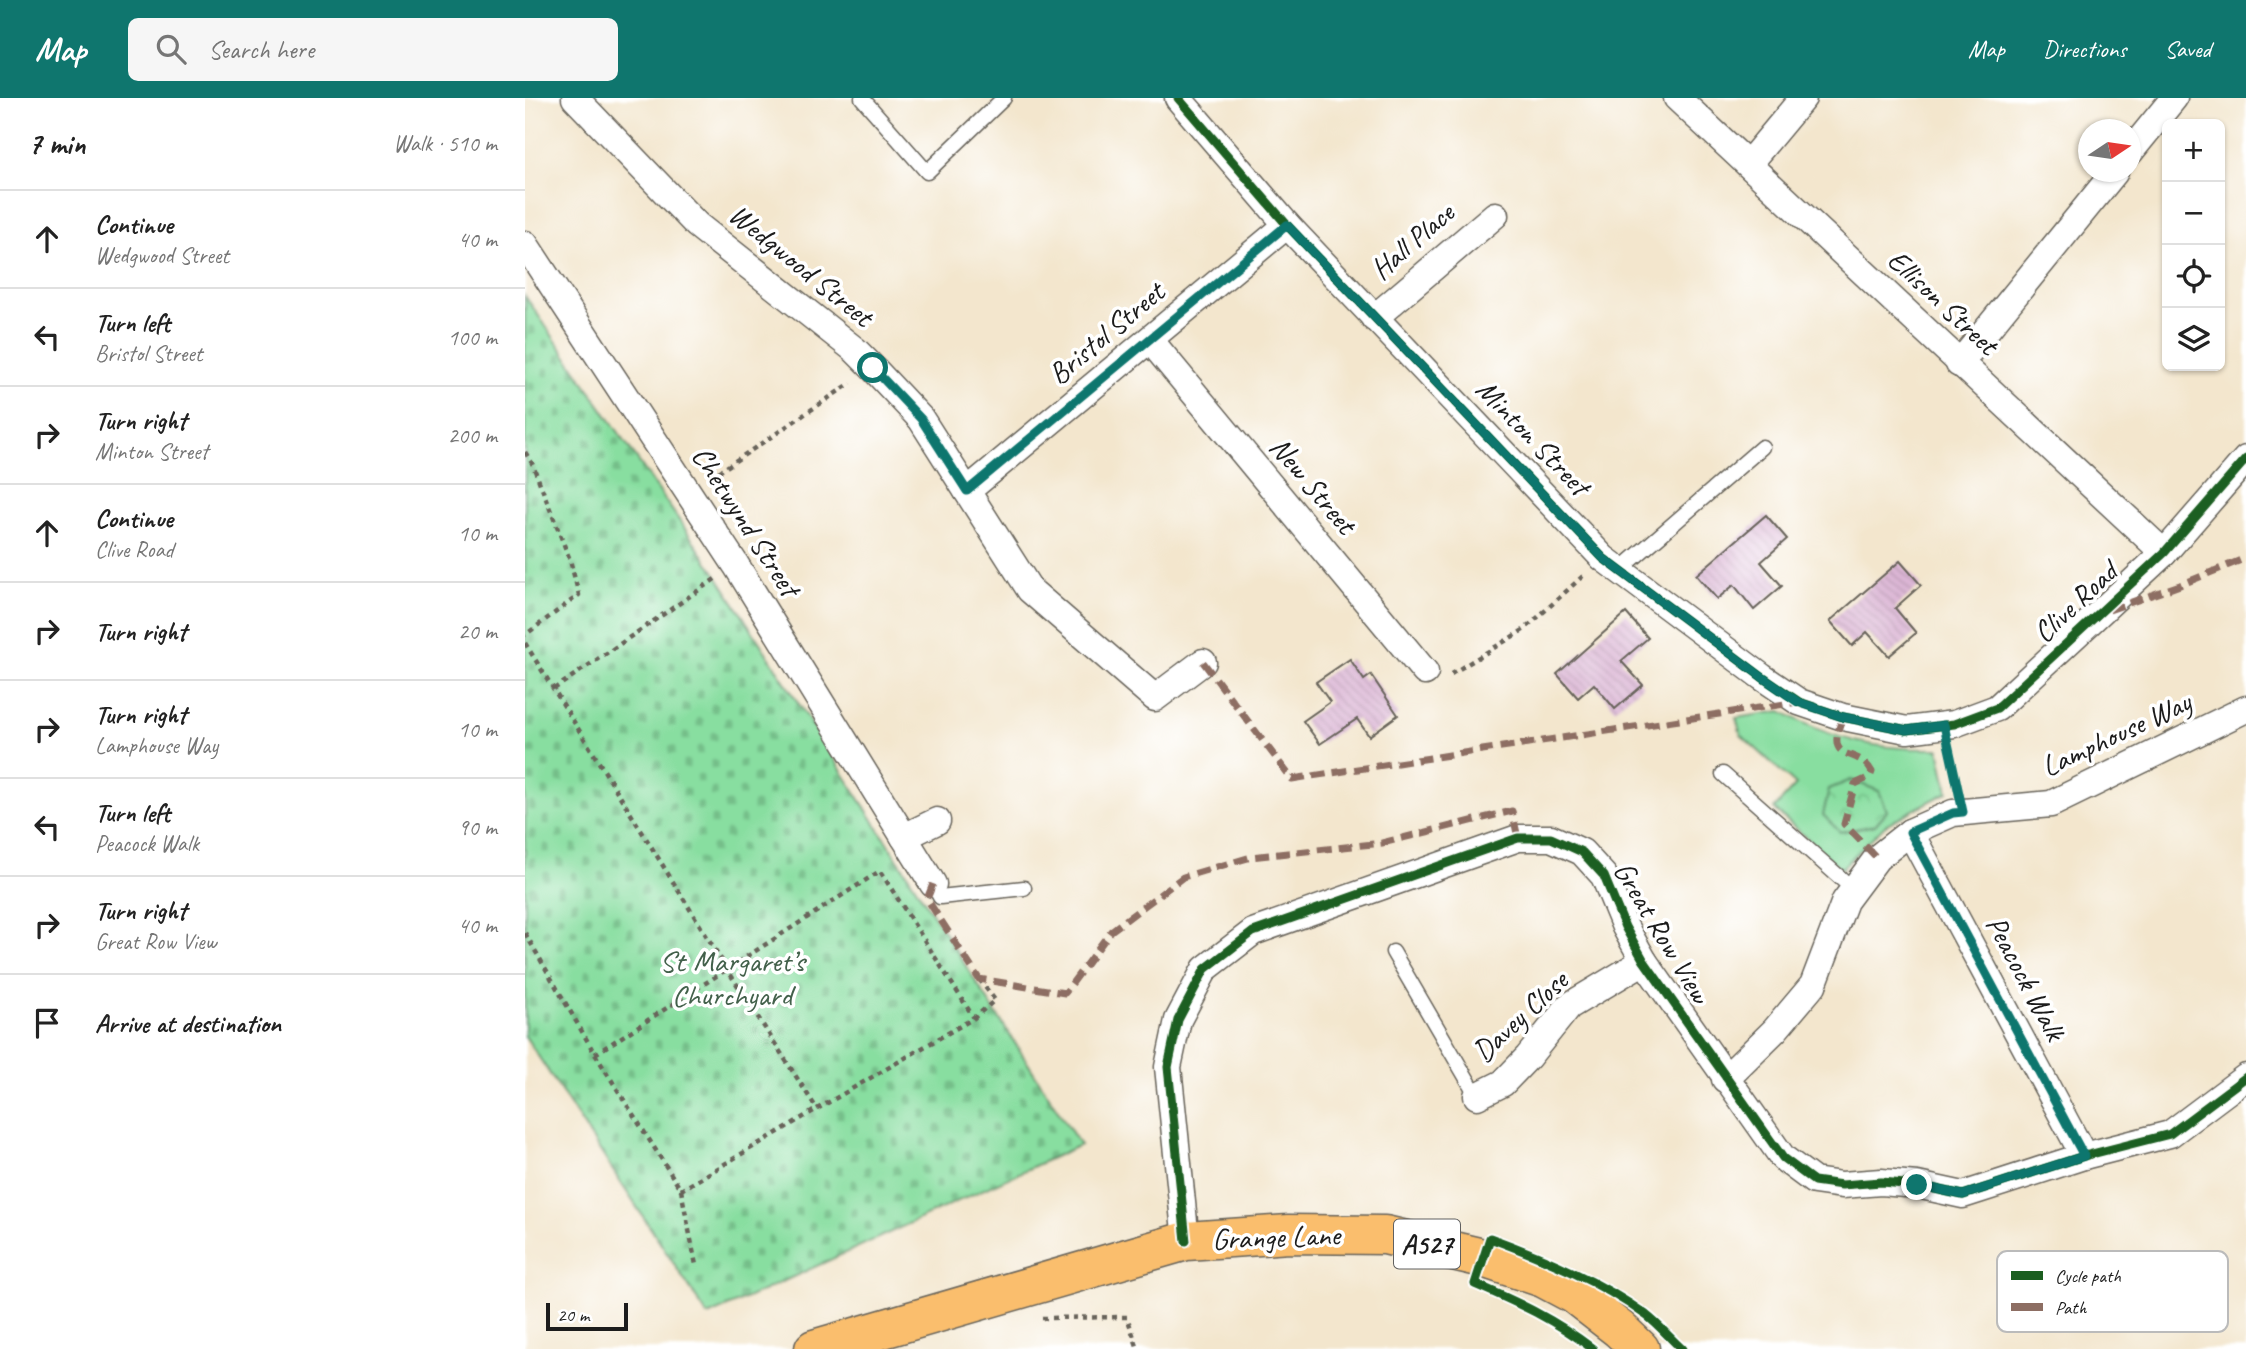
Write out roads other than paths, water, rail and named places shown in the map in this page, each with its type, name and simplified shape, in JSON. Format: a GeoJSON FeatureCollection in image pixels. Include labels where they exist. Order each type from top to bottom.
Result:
{"type":"FeatureCollection","features":[{"type":"Feature","properties":{"kind":"highway","name":"Grange Lane"},"geometry":{"type":"LineString","coordinates":[[814,1349],[1187,1241],[1289,1234],[1385,1235],[1471,1254],[1543,1278],[1575,1295],[1640,1349]]}},
{"type":"Feature","properties":{"kind":"street","name":"Wedgwood Street"},"geometry":{"type":"LineString","coordinates":[[575,98],[697,225],[855,350],[921,419],[1030,590],[1155,698],[1203,662]]}},
{"type":"Feature","properties":{"kind":"street","name":"Minton Street"},"geometry":{"type":"LineString","coordinates":[[1178,98],[1287,225],[1611,564],[1798,702],[1843,717],[1907,730]]}},
{"type":"Feature","properties":{"kind":"street","name":"Ellison Street"},"geometry":{"type":"LineString","coordinates":[[1677,98],[2164,553]]}},
{"type":"Feature","properties":{"kind":"street"},"geometry":{"type":"LineString","coordinates":[[1748,164],[1803,98]]}},
{"type":"Feature","properties":{"kind":"street"},"geometry":{"type":"LineString","coordinates":[[2141,139],[2175,98]]}},
{"type":"Feature","properties":{"kind":"street"},"geometry":{"type":"LineString","coordinates":[[1959,363],[2107,182]]}},
{"type":"Feature","properties":{"kind":"street","name":"Hall Place"},"geometry":{"type":"LineString","coordinates":[[1374,318],[1495,215]]}},
{"type":"Feature","properties":{"kind":"street","name":"Bristol Street"},"geometry":{"type":"LineString","coordinates":[[967,491],[1287,225]]}},
{"type":"Feature","properties":{"kind":"street","name":"Chetwynd Street"},"geometry":{"type":"LineString","coordinates":[[525,244],[736,565],[933,884]]}},
{"type":"Feature","properties":{"kind":"street","name":"New Street"},"geometry":{"type":"LineString","coordinates":[[1150,340],[1426,672]]}},
{"type":"Feature","properties":{"kind":"street","name":"Clive Road"},"geometry":{"type":"LineString","coordinates":[[1907,730],[1954,724],[1997,708],[2164,553],[2246,459]]}},
{"type":"Feature","properties":{"kind":"street","name":"Lamphouse Way"},"geometry":{"type":"LineString","coordinates":[[1725,1079],[1775,1030],[1813,985],[1845,901],[1877,858],[1910,832],[1953,813],[2052,804],[2246,709]]}},
{"type":"Feature","properties":{"kind":"street"},"geometry":{"type":"LineString","coordinates":[[904,837],[937,821]]}},
{"type":"Feature","properties":{"kind":"street","name":"Peacock Walk"},"geometry":{"type":"LineString","coordinates":[[1910,832],[2084,1156]]}},
{"type":"Feature","properties":{"kind":"street","name":"Great Row View"},"geometry":{"type":"LineString","coordinates":[[1187,1241],[1168,1067],[1178,1020],[1205,970],[1253,932],[1518,838],[1551,838],[1582,852],[1604,876],[1625,927],[1644,961],[1725,1079],[1783,1158],[1814,1181],[1842,1185],[1881,1182],[1905,1184],[1963,1195],[2084,1156],[2170,1134],[2246,1077]]}},
{"type":"Feature","properties":{"kind":"street","name":"Davey Close"},"geometry":{"type":"LineString","coordinates":[[1477,1097],[1503,1083],[1569,1006],[1644,961]]}},
{"type":"Feature","properties":{"kind":"lane"},"geometry":{"type":"LineString","coordinates":[[862,98],[927,172],[1004,98]]}},
{"type":"Feature","properties":{"kind":"lane"},"geometry":{"type":"LineString","coordinates":[[1611,564],[1762,447]]}},
{"type":"Feature","properties":{"kind":"lane"},"geometry":{"type":"LineString","coordinates":[[1723,774],[1853,889]]}},
{"type":"Feature","properties":{"kind":"lane"},"geometry":{"type":"LineString","coordinates":[[933,884],[940,897],[1024,888]]}},
{"type":"Feature","properties":{"kind":"lane"},"geometry":{"type":"LineString","coordinates":[[1393,952],[1477,1097]]}},
{"type":"Feature","properties":{"kind":"park label","name":"St Margaret’s Churchyard"},"geometry":{"type":"Point","coordinates":[732,978]}}]}
